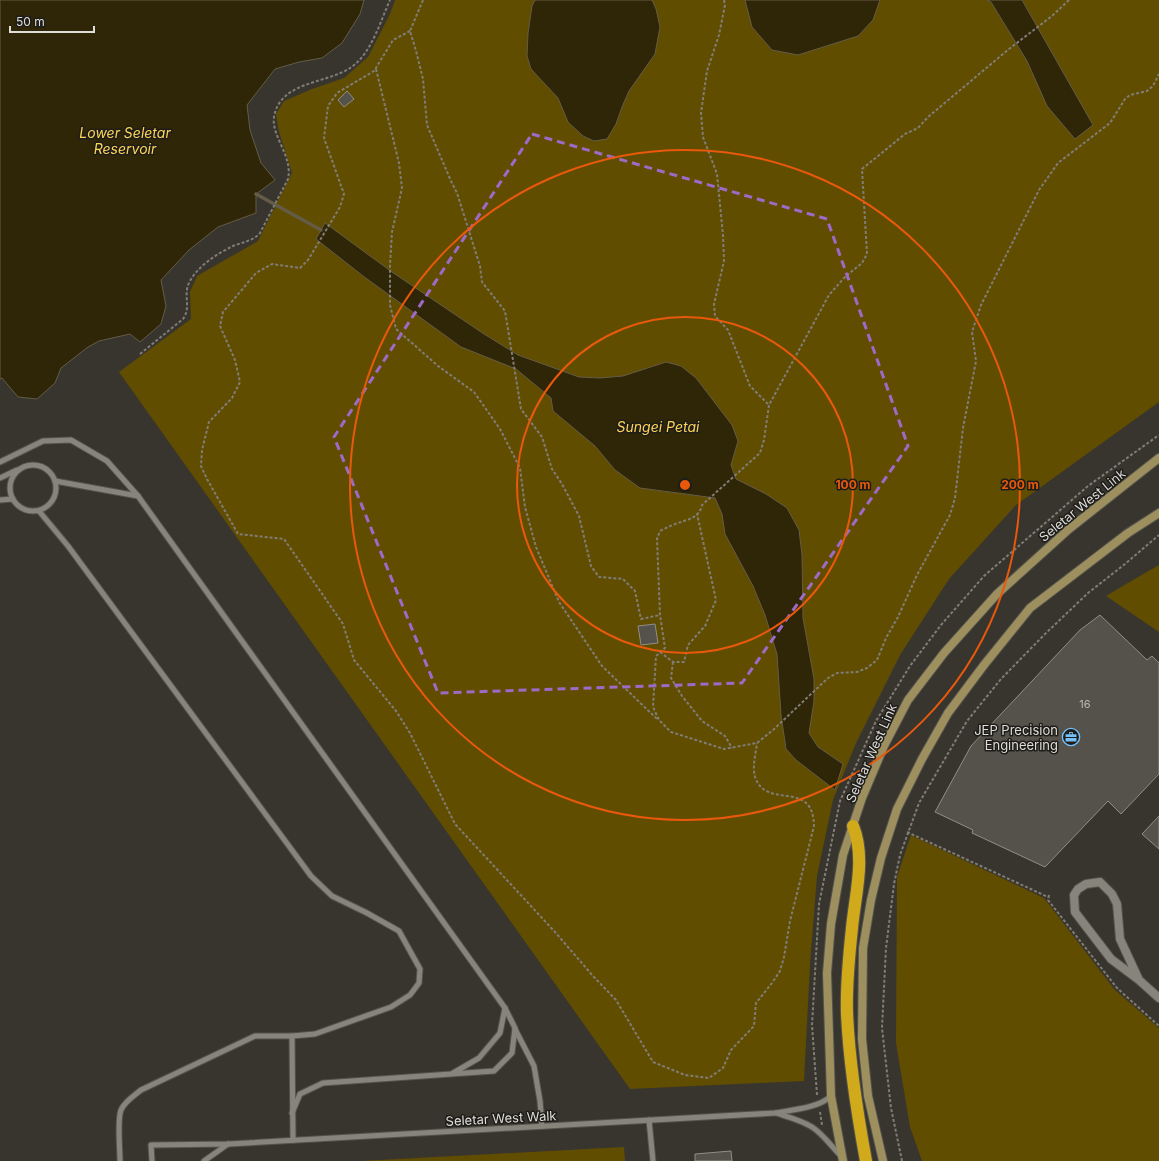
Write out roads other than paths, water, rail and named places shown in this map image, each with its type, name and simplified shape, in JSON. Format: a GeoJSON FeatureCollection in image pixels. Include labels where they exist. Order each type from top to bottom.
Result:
{"type":"FeatureCollection","features":[{"type":"Feature","properties":{"kind":"highway"},"geometry":{"type":"LineString","coordinates":[[853,826],[858,842],[860,857],[852,928],[847,1013],[853,1080],[866,1161]]}},
{"type":"Feature","properties":{"kind":"main road","name":"Seletar West Link"},"geometry":{"type":"LineString","coordinates":[[842,1159],[831,1096],[827,973],[831,924],[843,855],[862,798],[884,746],[908,700],[944,652],[997,594],[1069,529],[1159,458]]}},
{"type":"Feature","properties":{"kind":"main road"},"geometry":{"type":"LineString","coordinates":[[883,1161],[868,1096],[862,1039],[863,948],[871,900],[881,858],[897,810],[922,759],[948,714],[984,665],[1030,608],[1128,533],[1159,513]]}},
{"type":"Feature","properties":{"kind":"street"},"geometry":{"type":"LineString","coordinates":[[1138,980],[1120,939],[1118,904],[1112,894],[1100,882],[1086,884],[1078,889],[1074,895],[1075,912],[1111,959],[1159,998]]}},
{"type":"Feature","properties":{"kind":"lane"},"geometry":{"type":"LineString","coordinates":[[0,462],[43,441],[71,440],[107,461],[138,496],[505,1008],[534,1066],[540,1101],[542,1126]]}},
{"type":"Feature","properties":{"kind":"lane"},"geometry":{"type":"LineString","coordinates":[[0,478],[24,467],[31,465],[46,469],[55,481],[55,496],[46,507],[39,511],[24,509],[13,500],[10,492],[10,485],[13,478],[17,472],[24,467]]}},
{"type":"Feature","properties":{"kind":"lane"},"geometry":{"type":"LineString","coordinates":[[55,481],[138,496]]}},
{"type":"Feature","properties":{"kind":"lane"},"geometry":{"type":"LineString","coordinates":[[0,500],[13,500]]}},
{"type":"Feature","properties":{"kind":"lane"},"geometry":{"type":"LineString","coordinates":[[39,511],[72,552],[311,876],[332,896],[399,931],[420,969],[419,983],[410,996],[391,1007],[315,1034],[292,1036],[255,1036],[141,1090],[129,1099],[121,1110],[120,1161]]}},
{"type":"Feature","properties":{"kind":"lane"},"geometry":{"type":"LineString","coordinates":[[450,1075],[479,1058],[500,1033],[505,1008]]}},
{"type":"Feature","properties":{"kind":"lane"},"geometry":{"type":"LineString","coordinates":[[292,1113],[300,1094],[323,1083],[494,1071],[512,1053],[515,1028]]}},
{"type":"Feature","properties":{"kind":"lane"},"geometry":{"type":"LineString","coordinates":[[292,1036],[293,1140]]}},
{"type":"Feature","properties":{"kind":"lane","name":"Seletar West Walk"},"geometry":{"type":"LineString","coordinates":[[152,1161],[151,1145],[229,1144],[775,1113],[820,1104],[828,1100],[831,1096]]}},
{"type":"Feature","properties":{"kind":"lane","name":"Seletar West Walk"},"geometry":{"type":"LineString","coordinates":[[775,1113],[798,1120],[810,1126],[842,1159]]}},
{"type":"Feature","properties":{"kind":"lane"},"geometry":{"type":"LineString","coordinates":[[649,1120],[653,1161]]}},
{"type":"Feature","properties":{"kind":"lane"},"geometry":{"type":"LineString","coordinates":[[204,1161],[229,1144]]}},
{"type":"Feature","properties":{"kind":"water","name":"Lower Seletar Reservoir"},"geometry":{"type":"Polygon","coordinates":[[[0,0],[364,0],[360,14],[342,43],[322,58],[299,62],[275,69],[247,105],[250,130],[261,163],[275,180],[256,194],[256,213],[218,227],[189,250],[161,280],[166,306],[161,324],[140,342],[130,334],[99,341],[88,347],[61,368],[55,383],[37,399],[18,397],[2,378],[0,379],[0,0]]]}},
{"type":"Feature","properties":{"kind":"water"},"geometry":{"type":"Polygon","coordinates":[[[535,0],[652,0],[656,9],[660,27],[655,54],[629,91],[616,124],[607,139],[594,141],[583,136],[568,122],[558,98],[531,69],[527,56],[528,33],[532,6],[535,0]]]}},
{"type":"Feature","properties":{"kind":"water"},"geometry":{"type":"Polygon","coordinates":[[[745,0],[880,0],[873,20],[858,36],[798,55],[772,50],[752,27],[745,0]]]}},
{"type":"Feature","properties":{"kind":"water"},"geometry":{"type":"Polygon","coordinates":[[[987,0],[1022,0],[1093,125],[1075,139],[1047,106],[1027,61],[991,2],[987,0]]]}},
{"type":"Feature","properties":{"kind":"water","name":"Sungei Petai"},"geometry":{"type":"Polygon","coordinates":[[[325,223],[392,272],[518,355],[579,377],[600,378],[623,376],[666,362],[681,366],[696,378],[732,425],[738,441],[731,465],[736,479],[766,494],[787,508],[799,530],[802,555],[803,618],[814,679],[814,701],[809,733],[818,747],[843,764],[835,790],[796,760],[786,749],[781,715],[777,654],[765,615],[753,586],[725,534],[722,514],[715,498],[640,488],[615,470],[595,446],[553,411],[551,398],[516,369],[461,347],[363,276],[316,239],[325,223]]]}},
{"type":"Feature","properties":{"kind":"waterway","name":"Sungei Petai"},"geometry":{"type":"LineString","coordinates":[[256,194],[321,230]]}},
{"type":"Feature","properties":{"kind":"place","name":"JEP Precision Engineering"},"geometry":{"type":"Point","coordinates":[1071,737]}}]}
